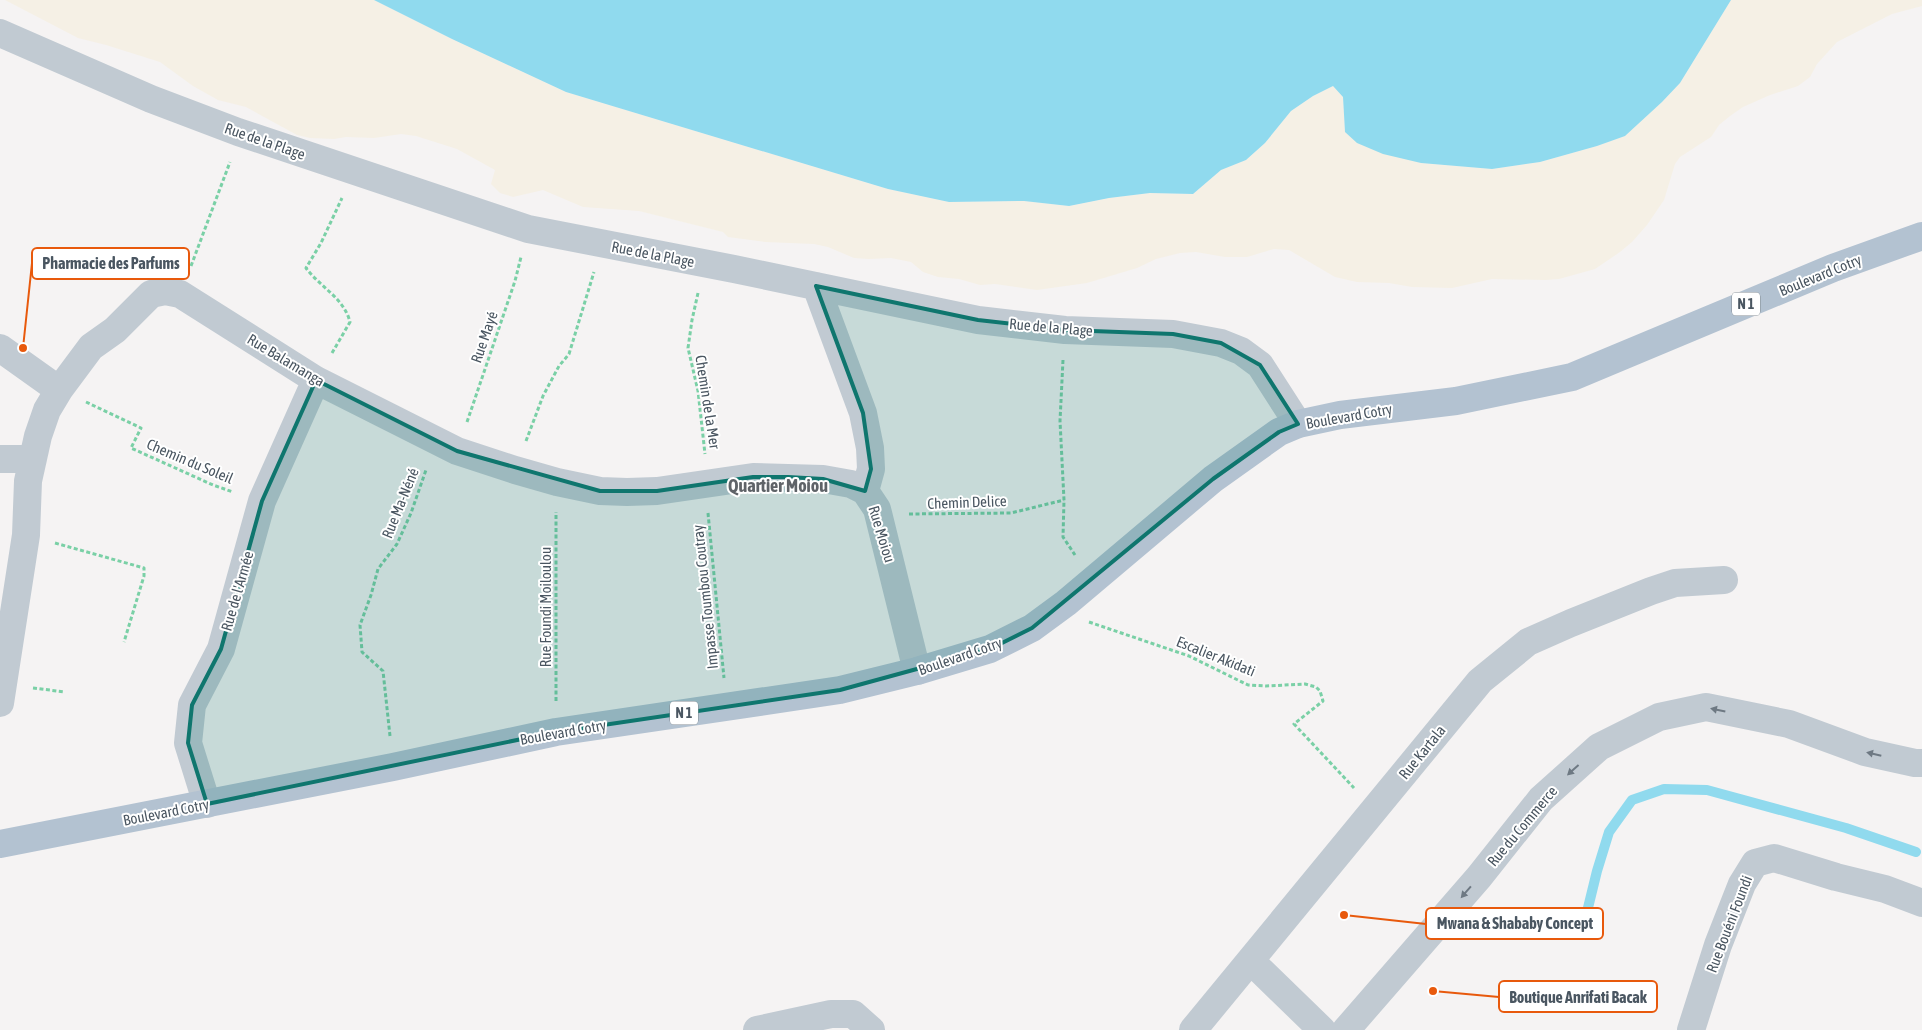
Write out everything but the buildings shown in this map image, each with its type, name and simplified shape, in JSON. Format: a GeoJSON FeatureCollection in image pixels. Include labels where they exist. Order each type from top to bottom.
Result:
{"type":"FeatureCollection","features":[{"type":"Feature","properties":{"kind":"main road","name":"Boulevard Cotry"},"geometry":{"type":"LineString","coordinates":[[0,844],[393,767],[556,732],[840,690],[917,671],[990,649],[1032,628],[1066,603],[1213,479],[1279,432],[1298,424],[1340,415],[1456,400],[1572,377],[1833,268],[1922,236]]}},
{"type":"Feature","properties":{"kind":"street","name":"Rue de la Plage"},"geometry":{"type":"LineString","coordinates":[[0,33],[151,99],[238,132],[528,229],[978,320],[1065,330],[1172,334],[1221,342],[1241,351],[1260,365],[1298,424]]}},
{"type":"Feature","properties":{"kind":"street","name":"Rue Moiou"},"geometry":{"type":"LineString","coordinates":[[816,286],[863,413],[870,448],[871,469],[868,495],[877,509],[880,518],[917,671]]}},
{"type":"Feature","properties":{"kind":"street","name":"Rue Balamanga"},"geometry":{"type":"LineString","coordinates":[[0,703],[26,535],[28,481],[38,436],[47,410],[59,390],[92,347],[115,330],[150,294],[165,291],[180,294],[316,380],[446,446],[515,470],[557,482],[600,491],[627,492],[657,491],[753,477],[788,477],[823,479],[851,484],[868,495]]}},
{"type":"Feature","properties":{"kind":"street"},"geometry":{"type":"LineString","coordinates":[[0,348],[59,390]]}},
{"type":"Feature","properties":{"kind":"street","name":"Rue de l'Armée"},"geometry":{"type":"LineString","coordinates":[[207,804],[188,743],[192,705],[221,649],[262,501],[316,380]]}},
{"type":"Feature","properties":{"kind":"street"},"geometry":{"type":"LineString","coordinates":[[0,459],[32,459]]}},
{"type":"Feature","properties":{"kind":"street","name":"Rue Kartala"},"geometry":{"type":"LineString","coordinates":[[1193,1030],[1480,681],[1528,642],[1571,622],[1675,583],[1724,580]]}},
{"type":"Feature","properties":{"kind":"street","name":"Rue du Commerce"},"geometry":{"type":"LineString","coordinates":[[1346,1030],[1479,877],[1541,799],[1599,747],[1659,717],[1706,707],[1788,724],[1865,752],[1915,764],[1922,763]]}},
{"type":"Feature","properties":{"kind":"street","name":"Rue Bouéni Foundi"},"geometry":{"type":"LineString","coordinates":[[1691,1030],[1718,945],[1742,884],[1755,863],[1774,858],[1836,877],[1885,889],[1918,901]]}},
{"type":"Feature","properties":{"kind":"street"},"geometry":{"type":"LineString","coordinates":[[1251,961],[1322,1030]]}},
{"type":"Feature","properties":{"kind":"street"},"geometry":{"type":"LineString","coordinates":[[757,1030],[831,1014],[853,1014],[871,1030]]}},
{"type":"Feature","properties":{"kind":"path"},"geometry":{"type":"LineString","coordinates":[[180,294],[232,156],[238,132]]}},
{"type":"Feature","properties":{"kind":"path"},"geometry":{"type":"LineString","coordinates":[[316,380],[350,322],[347,311],[341,303],[306,268],[321,243],[355,172]]}},
{"type":"Feature","properties":{"kind":"path","name":"Rue Mayé"},"geometry":{"type":"LineString","coordinates":[[446,446],[515,281],[528,229]]}},
{"type":"Feature","properties":{"kind":"path"},"geometry":{"type":"LineString","coordinates":[[515,470],[543,396],[559,366],[569,354],[603,244]]}},
{"type":"Feature","properties":{"kind":"path","name":"Chemin de la Mer"},"geometry":{"type":"LineString","coordinates":[[706,264],[692,320],[688,348],[698,391],[707,473],[706,485]]}},
{"type":"Feature","properties":{"kind":"path"},"geometry":{"type":"LineString","coordinates":[[1065,330],[1060,421],[1064,537],[1092,581]]}},
{"type":"Feature","properties":{"kind":"path","name":"Chemin du Soleil"},"geometry":{"type":"LineString","coordinates":[[59,390],[141,428],[132,448],[212,485],[262,501]]}},
{"type":"Feature","properties":{"kind":"path","name":"Rue Ma-Néné"},"geometry":{"type":"LineString","coordinates":[[393,767],[383,671],[362,652],[360,625],[378,570],[397,544],[446,446]]}},
{"type":"Feature","properties":{"kind":"path","name":"Rue Foundi Moiloulou"},"geometry":{"type":"LineString","coordinates":[[556,732],[557,482]]}},
{"type":"Feature","properties":{"kind":"path","name":"Impasse Toumbou Coutray"},"geometry":{"type":"LineString","coordinates":[[706,485],[718,630],[728,706]]}},
{"type":"Feature","properties":{"kind":"path","name":"Chemin Delice"},"geometry":{"type":"LineString","coordinates":[[868,495],[911,515],[1011,513],[1064,500]]}},
{"type":"Feature","properties":{"kind":"path"},"geometry":{"type":"LineString","coordinates":[[26,535],[144,568],[144,576],[124,642]]}},
{"type":"Feature","properties":{"kind":"path","name":"Escalier Akidati"},"geometry":{"type":"LineString","coordinates":[[1066,603],[1077,615],[1092,624],[1189,656],[1248,685],[1305,684],[1316,687],[1320,691],[1323,701],[1294,724],[1375,811]]}},
{"type":"Feature","properties":{"kind":"highlighted area"},"geometry":{"type":"Polygon","coordinates":[[[816,286],[978,320],[1065,330],[1173,334],[1221,343],[1260,365],[1298,424],[1279,432],[1213,479],[1032,628],[990,649],[840,690],[556,732],[207,804],[188,743],[192,705],[221,649],[262,501],[316,380],[457,451],[600,491],[657,491],[753,477],[788,477],[823,479],[865,491],[871,469],[863,413],[816,286]]]}},
{"type":"Feature","properties":{"kind":"sand"},"geometry":{"type":"Polygon","coordinates":[[[5,0],[374,0],[566,92],[888,189],[949,202],[1024,201],[1069,206],[1109,198],[1150,193],[1193,194],[1221,170],[1246,160],[1265,143],[1291,111],[1313,96],[1333,86],[1343,97],[1345,132],[1421,163],[1492,169],[1540,162],[1625,136],[1680,83],[1731,0],[1922,0],[1922,6],[1892,14],[1837,42],[1817,64],[1810,77],[1798,86],[1770,95],[1743,107],[1730,116],[1719,125],[1711,137],[1680,157],[1675,164],[1664,200],[1647,225],[1632,242],[1595,269],[1559,279],[1492,279],[1452,288],[1412,287],[1389,283],[1357,282],[1335,277],[1289,250],[1274,249],[1247,257],[1225,257],[1196,252],[1180,253],[1156,259],[1137,268],[1087,283],[1037,290],[995,284],[980,285],[959,279],[938,277],[923,272],[911,262],[891,258],[854,258],[828,247],[814,244],[765,242],[728,237],[723,232],[639,211],[583,207],[543,190],[513,197],[500,193],[491,184],[495,170],[457,149],[416,136],[401,134],[374,138],[346,137],[334,139],[310,138],[297,135],[246,107],[218,100],[193,86],[160,62],[78,38],[5,0]]]}},
{"type":"Feature","properties":{"kind":"water"},"geometry":{"type":"Polygon","coordinates":[[[374,0],[1731,0],[1680,83],[1625,136],[1597,146],[1540,162],[1492,169],[1421,163],[1383,154],[1357,143],[1345,132],[1343,97],[1333,86],[1313,96],[1291,111],[1265,143],[1246,160],[1221,170],[1193,194],[1150,193],[1109,198],[1069,206],[1024,201],[949,202],[888,189],[566,92],[374,0]]]}},
{"type":"Feature","properties":{"kind":"waterway"},"geometry":{"type":"LineString","coordinates":[[1585,920],[1609,832],[1632,800],[1664,789],[1707,790],[1846,828],[1916,852]]}},
{"type":"Feature","properties":{"kind":"place","name":"Pharmacie des Parfums"},"geometry":{"type":"Point","coordinates":[23,348]}},
{"type":"Feature","properties":{"kind":"place","name":"Mwana & Shababy Concept"},"geometry":{"type":"Point","coordinates":[1344,915]}},
{"type":"Feature","properties":{"kind":"place","name":"Boutique Anrifati Bacak"},"geometry":{"type":"Point","coordinates":[1433,991]}},
{"type":"Feature","properties":{"kind":"district","name":"Quartier Moiou"},"geometry":{"type":"Point","coordinates":[778,485]}}]}
